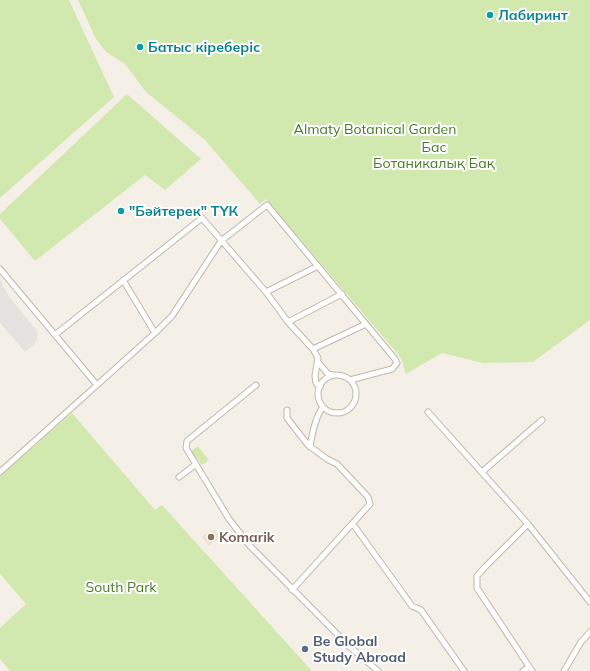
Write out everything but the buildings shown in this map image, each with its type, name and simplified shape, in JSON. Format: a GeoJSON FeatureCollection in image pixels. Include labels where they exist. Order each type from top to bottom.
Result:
{"type":"FeatureCollection","features":[{"type":"Feature","properties":{"kind":"street"},"geometry":{"type":"LineString","coordinates":[[0,472],[172,316],[221,241],[267,205],[395,359],[396,367],[392,369],[350,380]]}},
{"type":"Feature","properties":{"kind":"street"},"geometry":{"type":"LineString","coordinates":[[56,334],[202,218],[266,292],[288,322],[313,349],[318,358],[315,376],[320,387],[319,398],[323,407],[333,413],[340,413],[349,409],[356,396],[354,386],[350,380],[343,376],[328,374],[318,362]]}},
{"type":"Feature","properties":{"kind":"street"},"geometry":{"type":"LineString","coordinates":[[266,292],[318,266]]}},
{"type":"Feature","properties":{"kind":"street"},"geometry":{"type":"LineString","coordinates":[[0,268],[97,385]]}},
{"type":"Feature","properties":{"kind":"street"},"geometry":{"type":"LineString","coordinates":[[123,280],[155,333]]}},
{"type":"Feature","properties":{"kind":"street"},"geometry":{"type":"LineString","coordinates":[[288,322],[342,294]]}},
{"type":"Feature","properties":{"kind":"street"},"geometry":{"type":"LineString","coordinates":[[313,349],[366,324]]}},
{"type":"Feature","properties":{"kind":"street"},"geometry":{"type":"LineString","coordinates":[[320,387],[326,379],[334,376]]}},
{"type":"Feature","properties":{"kind":"street"},"geometry":{"type":"LineString","coordinates":[[256,385],[187,441],[186,448],[229,519],[246,540],[292,590],[350,647],[378,671]]}},
{"type":"Feature","properties":{"kind":"street"},"geometry":{"type":"LineString","coordinates":[[310,447],[312,434],[320,411],[323,407]]}},
{"type":"Feature","properties":{"kind":"street"},"geometry":{"type":"LineString","coordinates":[[287,410],[286,418],[310,447],[327,459],[338,464],[368,497],[370,504],[292,590]]}},
{"type":"Feature","properties":{"kind":"street"},"geometry":{"type":"LineString","coordinates":[[428,412],[528,524],[590,602]]}},
{"type":"Feature","properties":{"kind":"street"},"geometry":{"type":"LineString","coordinates":[[482,472],[542,420]]}},
{"type":"Feature","properties":{"kind":"street"},"geometry":{"type":"LineString","coordinates":[[179,477],[195,465]]}},
{"type":"Feature","properties":{"kind":"street"},"geometry":{"type":"LineString","coordinates":[[523,671],[531,669],[476,588],[477,576],[528,524]]}},
{"type":"Feature","properties":{"kind":"street"},"geometry":{"type":"LineString","coordinates":[[355,527],[412,606],[421,610],[464,671]]}},
{"type":"Feature","properties":{"kind":"street"},"geometry":{"type":"LineString","coordinates":[[564,671],[581,642],[590,632]]}},
{"type":"Feature","properties":{"kind":"shaded area"},"geometry":{"type":"Polygon","coordinates":[[[0,279],[9,297],[38,332],[36,342],[25,352],[0,323],[0,279]]]}},
{"type":"Feature","properties":{"kind":"shaded area","name":"Komarik"},"geometry":{"type":"Polygon","coordinates":[[[214,529],[220,537],[209,546],[202,537],[214,529]]]}},
{"type":"Feature","properties":{"kind":"green space"},"geometry":{"type":"Polygon","coordinates":[[[0,0],[69,0],[114,97],[0,198],[0,0]]]}},
{"type":"Feature","properties":{"kind":"green space","name":"Almaty Botanical Garden"},"geometry":{"type":"Polygon","coordinates":[[[78,0],[590,0],[590,320],[533,362],[483,363],[442,353],[406,374],[401,358],[266,199],[260,204],[204,139],[146,92],[125,64],[106,52],[96,39],[78,0]]]}},
{"type":"Feature","properties":{"kind":"green space"},"geometry":{"type":"Polygon","coordinates":[[[127,94],[201,159],[165,190],[145,175],[35,261],[0,219],[0,214],[127,94]]]}},
{"type":"Feature","properties":{"kind":"green space","name":"South Park"},"geometry":{"type":"Polygon","coordinates":[[[72,413],[155,510],[162,505],[312,671],[10,671],[0,659],[0,628],[26,604],[0,574],[0,476],[72,413]]]}},
{"type":"Feature","properties":{"kind":"green space"},"geometry":{"type":"Polygon","coordinates":[[[198,446],[209,460],[202,465],[191,451],[198,446]]]}},
{"type":"Feature","properties":{"kind":"place","name":"Лабиринт"},"geometry":{"type":"Point","coordinates":[490,15]}},
{"type":"Feature","properties":{"kind":"place","name":"Батыс кіреберіс"},"geometry":{"type":"Point","coordinates":[140,47]}},
{"type":"Feature","properties":{"kind":"place","name":"\"Бәйтерек\" ТҮК"},"geometry":{"type":"Point","coordinates":[121,211]}},
{"type":"Feature","properties":{"kind":"place","name":"Komarik"},"geometry":{"type":"Point","coordinates":[211,537]}},
{"type":"Feature","properties":{"kind":"place","name":"Be Global Study Abroad"},"geometry":{"type":"Point","coordinates":[305,649]}},
{"type":"Feature","properties":{"kind":"park label","name":"Бас Ботаникалық Бақ"},"geometry":{"type":"Point","coordinates":[434,156]}}]}
